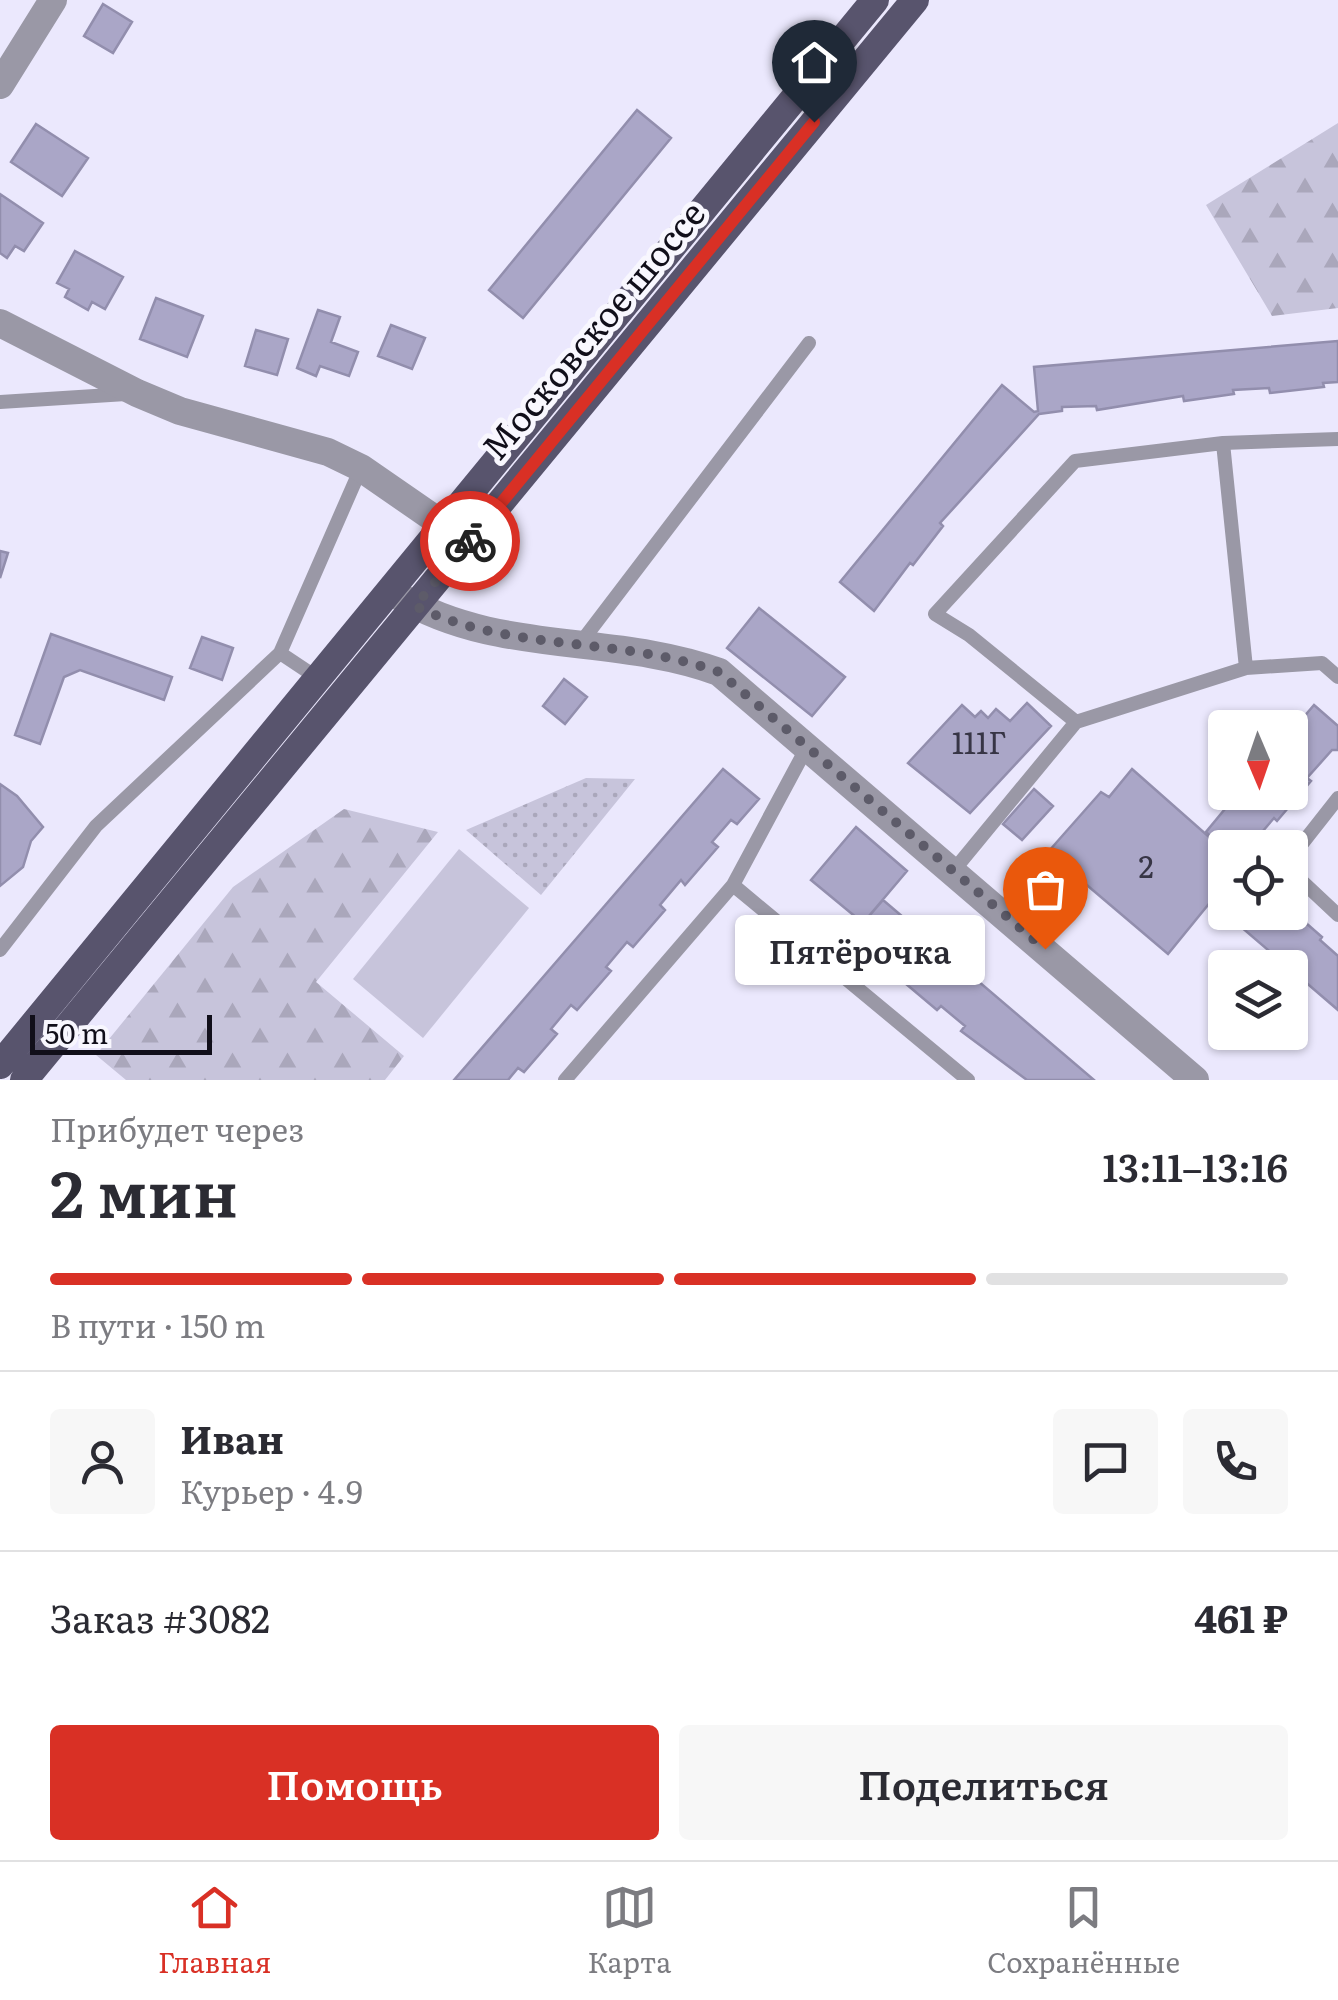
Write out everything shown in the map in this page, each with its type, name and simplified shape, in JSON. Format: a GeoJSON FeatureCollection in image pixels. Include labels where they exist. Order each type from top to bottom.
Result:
{"type":"FeatureCollection","features":[{"type":"Feature","properties":{"kind":"main road","name":"Московское шоссе"},"geometry":{"type":"LineString","coordinates":[[3,1054],[875,0]]}},
{"type":"Feature","properties":{"kind":"main road","name":"Московское шоссе"},"geometry":{"type":"LineString","coordinates":[[24,1080],[916,0]]}},
{"type":"Feature","properties":{"kind":"street"},"geometry":{"type":"LineString","coordinates":[[0,85],[52,0]]}},
{"type":"Feature","properties":{"kind":"street"},"geometry":{"type":"LineString","coordinates":[[0,324],[136,394],[180,411],[328,452],[361,468],[442,524]]}},
{"type":"Feature","properties":{"kind":"street"},"geometry":{"type":"LineString","coordinates":[[387,589],[415,606],[484,633],[676,656],[719,672],[1195,1080]]}},
{"type":"Feature","properties":{"kind":"lane"},"geometry":{"type":"LineString","coordinates":[[578,646],[809,343]]}},
{"type":"Feature","properties":{"kind":"lane"},"geometry":{"type":"LineString","coordinates":[[0,402],[136,394]]}},
{"type":"Feature","properties":{"kind":"lane"},"geometry":{"type":"LineString","coordinates":[[1076,722],[968,635],[935,614],[1075,460],[1223,443],[1338,439]]}},
{"type":"Feature","properties":{"kind":"lane"},"geometry":{"type":"LineString","coordinates":[[1223,443],[1246,668]]}},
{"type":"Feature","properties":{"kind":"lane"},"geometry":{"type":"LineString","coordinates":[[0,950],[96,826],[280,653],[361,468]]}},
{"type":"Feature","properties":{"kind":"lane"},"geometry":{"type":"LineString","coordinates":[[280,653],[316,677]]}},
{"type":"Feature","properties":{"kind":"lane"},"geometry":{"type":"LineString","coordinates":[[954,870],[1076,722],[1246,668],[1322,663],[1338,677]]}},
{"type":"Feature","properties":{"kind":"lane"},"geometry":{"type":"LineString","coordinates":[[565,1080],[734,885],[807,747]]}},
{"type":"Feature","properties":{"kind":"lane"},"geometry":{"type":"LineString","coordinates":[[1308,836],[1338,798]]}},
{"type":"Feature","properties":{"kind":"lane"},"geometry":{"type":"LineString","coordinates":[[734,885],[968,1080]]}},
{"type":"Feature","properties":{"kind":"lane"},"geometry":{"type":"LineString","coordinates":[[1308,887],[1338,915]]}},
{"type":"Feature","properties":{"kind":"green space"},"geometry":{"type":"Polygon","coordinates":[[[1338,123],[1338,308],[1272,316],[1206,205],[1338,123]]]}},
{"type":"Feature","properties":{"kind":"green space"},"geometry":{"type":"Polygon","coordinates":[[[586,778],[635,779],[541,895],[466,830],[586,778]]]}},
{"type":"Feature","properties":{"kind":"green space"},"geometry":{"type":"Polygon","coordinates":[[[344,809],[438,832],[316,982],[404,1056],[385,1080],[126,1080],[96,1055],[233,887],[344,809]]]}},
{"type":"Feature","properties":{"kind":"green space"},"geometry":{"type":"Polygon","coordinates":[[[459,849],[529,908],[423,1038],[353,979],[459,849]]]}},
{"type":"Feature","properties":{"kind":"building"},"geometry":{"type":"Polygon","coordinates":[[[103,4],[132,22],[113,53],[84,36],[103,4]]]}},
{"type":"Feature","properties":{"kind":"building"},"geometry":{"type":"Polygon","coordinates":[[[637,110],[671,138],[523,318],[489,290],[637,110]]]}},
{"type":"Feature","properties":{"kind":"building"},"geometry":{"type":"Polygon","coordinates":[[[36,124],[88,158],[62,196],[11,162],[36,124]]]}},
{"type":"Feature","properties":{"kind":"building"},"geometry":{"type":"Polygon","coordinates":[[[0,194],[43,223],[24,251],[15,246],[7,258],[0,253],[0,194]]]}},
{"type":"Feature","properties":{"kind":"building"},"geometry":{"type":"Polygon","coordinates":[[[75,251],[123,277],[105,309],[92,302],[88,310],[65,297],[69,289],[57,283],[75,251]]]}},
{"type":"Feature","properties":{"kind":"building"},"geometry":{"type":"Polygon","coordinates":[[[156,298],[203,316],[187,357],[140,339],[156,298]]]}},
{"type":"Feature","properties":{"kind":"building"},"geometry":{"type":"Polygon","coordinates":[[[318,310],[340,317],[331,342],[358,352],[349,376],[320,366],[316,376],[297,368],[318,310]]]}},
{"type":"Feature","properties":{"kind":"building"},"geometry":{"type":"Polygon","coordinates":[[[391,325],[425,338],[412,369],[378,356],[391,325]]]}},
{"type":"Feature","properties":{"kind":"building"},"geometry":{"type":"Polygon","coordinates":[[[256,330],[288,339],[277,375],[245,366],[256,330]]]}},
{"type":"Feature","properties":{"kind":"building"},"geometry":{"type":"Polygon","coordinates":[[[1338,341],[1338,382],[1323,383],[1324,387],[1270,393],[1269,388],[1233,390],[1234,394],[1184,401],[1183,396],[1097,410],[1096,406],[1062,407],[1062,411],[1039,414],[940,523],[943,526],[874,611],[840,582],[1002,385],[1034,412],[1038,411],[1034,367],[1338,341]]]}},
{"type":"Feature","properties":{"kind":"building"},"geometry":{"type":"Polygon","coordinates":[[[0,551],[8,553],[0,578],[0,551]]]}},
{"type":"Feature","properties":{"kind":"building"},"geometry":{"type":"Polygon","coordinates":[[[759,608],[845,677],[812,716],[727,648],[759,608]]]}},
{"type":"Feature","properties":{"kind":"building"},"geometry":{"type":"Polygon","coordinates":[[[51,634],[172,677],[164,700],[80,670],[64,677],[40,744],[15,735],[51,634]]]}},
{"type":"Feature","properties":{"kind":"building"},"geometry":{"type":"Polygon","coordinates":[[[202,637],[233,648],[222,680],[190,668],[202,637]]]}},
{"type":"Feature","properties":{"kind":"building"},"geometry":{"type":"Polygon","coordinates":[[[564,679],[587,697],[565,724],[543,706],[564,679]]]}},
{"type":"Feature","properties":{"kind":"building"},"geometry":{"type":"Polygon","coordinates":[[[1027,703],[1051,726],[970,813],[908,763],[962,705],[975,717],[981,711],[988,718],[996,709],[1010,721],[1027,703]]]}},
{"type":"Feature","properties":{"kind":"building"},"geometry":{"type":"Polygon","coordinates":[[[1314,705],[1338,726],[1338,750],[1332,750],[1308,777],[1308,712],[1314,705]]]}},
{"type":"Feature","properties":{"kind":"building"},"geometry":{"type":"Polygon","coordinates":[[[723,769],[759,799],[737,824],[731,820],[712,842],[718,847],[685,885],[681,880],[660,905],[665,910],[633,947],[627,942],[606,967],[611,971],[577,1010],[571,1005],[551,1029],[557,1034],[524,1072],[518,1068],[508,1080],[454,1080],[723,769]]]}},
{"type":"Feature","properties":{"kind":"building"},"geometry":{"type":"Polygon","coordinates":[[[1132,769],[1208,836],[1208,905],[1168,954],[1048,852],[1101,792],[1109,797],[1132,769]]]}},
{"type":"Feature","properties":{"kind":"building"},"geometry":{"type":"Polygon","coordinates":[[[0,784],[17,796],[43,827],[31,841],[23,867],[0,886],[0,784]]]}},
{"type":"Feature","properties":{"kind":"building"},"geometry":{"type":"Polygon","coordinates":[[[1034,789],[1053,806],[1022,840],[1003,824],[1034,789]]]}},
{"type":"Feature","properties":{"kind":"building"},"geometry":{"type":"Polygon","coordinates":[[[1224,810],[1286,810],[1264,830],[1206,832],[1224,810]]]}},
{"type":"Feature","properties":{"kind":"building"},"geometry":{"type":"Polygon","coordinates":[[[856,827],[907,871],[863,923],[811,880],[856,827]]]}},
{"type":"Feature","properties":{"kind":"building"},"geometry":{"type":"Polygon","coordinates":[[[883,900],[1094,1080],[1027,1080],[961,1031],[965,1026],[941,1006],[937,1010],[899,978],[903,973],[851,937],[883,900]]]}},
{"type":"Feature","properties":{"kind":"building"},"geometry":{"type":"Polygon","coordinates":[[[1308,925],[1338,956],[1338,1010],[1308,984],[1308,950],[1268,950],[1245,930],[1308,930],[1308,925]]]}},
{"type":"Feature","properties":{"kind":"way so far"},"geometry":{"type":"LineString","coordinates":[[470,541],[415,606],[448,623],[484,633],[676,656],[719,672],[1045,949]]}},
{"type":"Feature","properties":{"kind":"place","name":"Пятёрочка"},"geometry":{"type":"Point","coordinates":[1045,949]}},
{"type":"Feature","properties":{"kind":"route"},"geometry":{"type":"LineString","coordinates":[[470,541],[814,122]]}}]}
